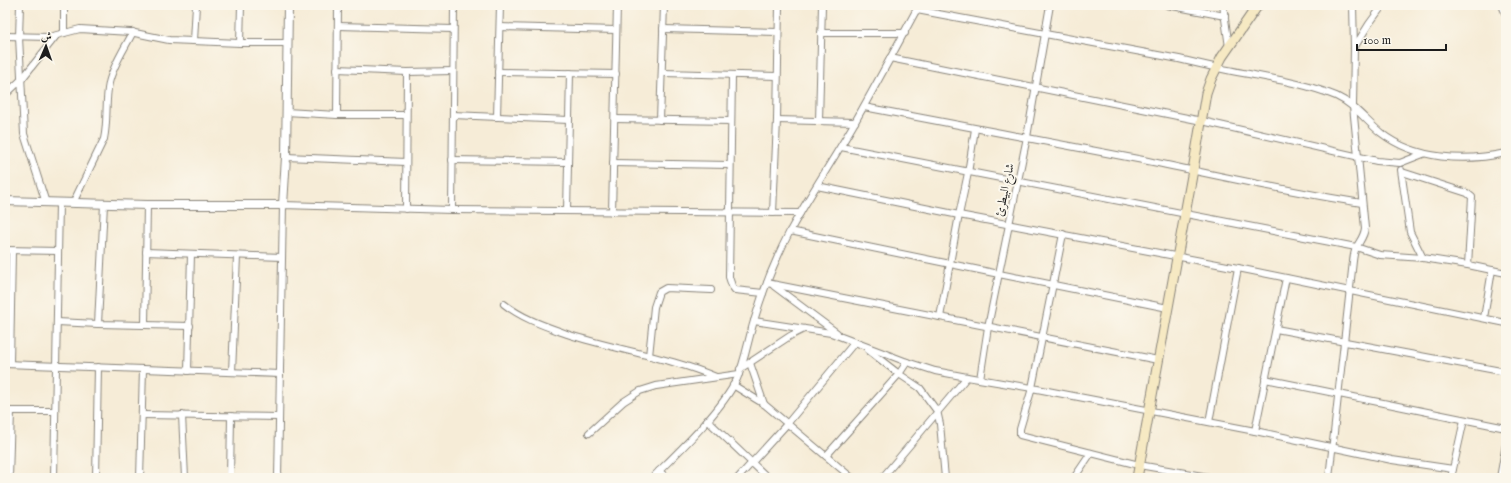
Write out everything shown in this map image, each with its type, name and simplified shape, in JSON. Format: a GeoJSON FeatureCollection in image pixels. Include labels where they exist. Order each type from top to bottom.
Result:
{"type":"FeatureCollection","features":[{"type":"Feature","properties":{"kind":"main road"},"geometry":{"type":"LineString","coordinates":[[1137,478],[1206,93],[1217,67],[1258,5]]}},
{"type":"Feature","properties":{"kind":"street"},"geometry":{"type":"LineString","coordinates":[[20,5],[19,36],[24,134],[46,202]]}},
{"type":"Feature","properties":{"kind":"street"},"geometry":{"type":"LineString","coordinates":[[64,5],[64,32]]}},
{"type":"Feature","properties":{"kind":"street"},"geometry":{"type":"LineString","coordinates":[[194,41],[196,5]]}},
{"type":"Feature","properties":{"kind":"street"},"geometry":{"type":"LineString","coordinates":[[240,43],[241,5]]}},
{"type":"Feature","properties":{"kind":"street"},"geometry":{"type":"LineString","coordinates":[[278,478],[282,257],[286,157],[288,5]]}},
{"type":"Feature","properties":{"kind":"street"},"geometry":{"type":"LineString","coordinates":[[337,115],[338,5]]}},
{"type":"Feature","properties":{"kind":"street"},"geometry":{"type":"LineString","coordinates":[[452,210],[454,5]]}},
{"type":"Feature","properties":{"kind":"street"},"geometry":{"type":"LineString","coordinates":[[497,117],[500,5]]}},
{"type":"Feature","properties":{"kind":"street"},"geometry":{"type":"LineString","coordinates":[[612,212],[617,5]]}},
{"type":"Feature","properties":{"kind":"street"},"geometry":{"type":"LineString","coordinates":[[660,120],[663,73],[664,5]]}},
{"type":"Feature","properties":{"kind":"street"},"geometry":{"type":"LineString","coordinates":[[773,213],[777,120],[779,5]]}},
{"type":"Feature","properties":{"kind":"street"},"geometry":{"type":"LineString","coordinates":[[820,121],[822,5]]}},
{"type":"Feature","properties":{"kind":"street","name":"شارع البيطرئ"},"geometry":{"type":"LineString","coordinates":[[980,380],[988,327],[1027,137],[1050,5]]}},
{"type":"Feature","properties":{"kind":"street"},"geometry":{"type":"LineString","coordinates":[[1167,5],[1225,16]]}},
{"type":"Feature","properties":{"kind":"street"},"geometry":{"type":"LineString","coordinates":[[1222,5],[1229,47]]}},
{"type":"Feature","properties":{"kind":"street"},"geometry":{"type":"LineString","coordinates":[[1329,478],[1352,270],[1356,247],[1363,239],[1365,233],[1353,106],[1353,5]]}},
{"type":"Feature","properties":{"kind":"street"},"geometry":{"type":"LineString","coordinates":[[1354,48],[1383,5]]}},
{"type":"Feature","properties":{"kind":"street"},"geometry":{"type":"LineString","coordinates":[[1502,5],[1506,15]]}},
{"type":"Feature","properties":{"kind":"street"},"geometry":{"type":"LineString","coordinates":[[652,478],[707,420],[733,385],[740,372],[763,294],[770,284],[790,231],[841,147],[918,7],[1045,34],[1217,67],[1318,90],[1339,98],[1353,106],[1364,118],[1389,139],[1401,146],[1423,154],[1463,158],[1506,153]]}},
{"type":"Feature","properties":{"kind":"street"},"geometry":{"type":"LineString","coordinates":[[338,26],[453,28]]}},
{"type":"Feature","properties":{"kind":"street"},"geometry":{"type":"LineString","coordinates":[[500,27],[616,30]]}},
{"type":"Feature","properties":{"kind":"street"},"geometry":{"type":"LineString","coordinates":[[5,95],[22,79],[56,36],[64,32],[80,29],[133,32],[169,40],[287,43]]}},
{"type":"Feature","properties":{"kind":"street"},"geometry":{"type":"LineString","coordinates":[[663,29],[778,32]]}},
{"type":"Feature","properties":{"kind":"street"},"geometry":{"type":"LineString","coordinates":[[73,203],[104,139],[109,84],[112,73],[133,32]]}},
{"type":"Feature","properties":{"kind":"street"},"geometry":{"type":"LineString","coordinates":[[821,33],[905,33]]}},
{"type":"Feature","properties":{"kind":"street"},"geometry":{"type":"LineString","coordinates":[[5,36],[56,36]]}},
{"type":"Feature","properties":{"kind":"street"},"geometry":{"type":"LineString","coordinates":[[890,58],[1202,120],[1357,157],[1400,163],[1423,154]]}},
{"type":"Feature","properties":{"kind":"street"},"geometry":{"type":"LineString","coordinates":[[337,69],[453,72]]}},
{"type":"Feature","properties":{"kind":"street"},"geometry":{"type":"LineString","coordinates":[[406,209],[407,72]]}},
{"type":"Feature","properties":{"kind":"street"},"geometry":{"type":"LineString","coordinates":[[498,72],[616,74]]}},
{"type":"Feature","properties":{"kind":"street"},"geometry":{"type":"LineString","coordinates":[[567,211],[570,73]]}},
{"type":"Feature","properties":{"kind":"street"},"geometry":{"type":"LineString","coordinates":[[663,73],[777,76]]}},
{"type":"Feature","properties":{"kind":"street"},"geometry":{"type":"LineString","coordinates":[[732,76],[729,270],[732,286],[737,291],[763,294]]}},
{"type":"Feature","properties":{"kind":"street"},"geometry":{"type":"LineString","coordinates":[[864,106],[975,129],[1027,137],[1193,170],[1305,194],[1362,203]]}},
{"type":"Feature","properties":{"kind":"street"},"geometry":{"type":"LineString","coordinates":[[286,112],[337,115],[406,115]]}},
{"type":"Feature","properties":{"kind":"street"},"geometry":{"type":"LineString","coordinates":[[453,115],[569,120]]}},
{"type":"Feature","properties":{"kind":"street"},"geometry":{"type":"LineString","coordinates":[[615,119],[732,121]]}},
{"type":"Feature","properties":{"kind":"street"},"geometry":{"type":"LineString","coordinates":[[777,120],[855,122]]}},
{"type":"Feature","properties":{"kind":"street"},"geometry":{"type":"LineString","coordinates":[[940,317],[975,129]]}},
{"type":"Feature","properties":{"kind":"street"},"geometry":{"type":"LineString","coordinates":[[841,147],[1356,247],[1380,255],[1423,258],[1506,273]]}},
{"type":"Feature","properties":{"kind":"street"},"geometry":{"type":"LineString","coordinates":[[286,157],[406,162]]}},
{"type":"Feature","properties":{"kind":"street"},"geometry":{"type":"LineString","coordinates":[[452,160],[568,162]]}},
{"type":"Feature","properties":{"kind":"street"},"geometry":{"type":"LineString","coordinates":[[613,163],[730,165]]}},
{"type":"Feature","properties":{"kind":"street"},"geometry":{"type":"LineString","coordinates":[[1400,163],[1410,232],[1423,258]]}},
{"type":"Feature","properties":{"kind":"street"},"geometry":{"type":"LineString","coordinates":[[1402,172],[1468,193],[1472,197],[1468,265]]}},
{"type":"Feature","properties":{"kind":"street"},"geometry":{"type":"LineString","coordinates":[[817,186],[959,215],[1238,268],[1506,323]]}},
{"type":"Feature","properties":{"kind":"street"},"geometry":{"type":"LineString","coordinates":[[5,201],[147,205],[284,205],[452,210],[800,213]]}},
{"type":"Feature","properties":{"kind":"street"},"geometry":{"type":"LineString","coordinates":[[54,478],[54,411],[59,203]]}},
{"type":"Feature","properties":{"kind":"street"},"geometry":{"type":"LineString","coordinates":[[98,324],[104,204]]}},
{"type":"Feature","properties":{"kind":"street"},"geometry":{"type":"LineString","coordinates":[[145,325],[147,205]]}},
{"type":"Feature","properties":{"kind":"street"},"geometry":{"type":"LineString","coordinates":[[790,231],[1168,308]]}},
{"type":"Feature","properties":{"kind":"street"},"geometry":{"type":"LineString","coordinates":[[1063,234],[1032,388],[1020,431],[1020,436],[1139,465],[1214,478]]}},
{"type":"Feature","properties":{"kind":"street"},"geometry":{"type":"LineString","coordinates":[[5,250],[58,251]]}},
{"type":"Feature","properties":{"kind":"street"},"geometry":{"type":"LineString","coordinates":[[12,251],[8,364],[280,374]]}},
{"type":"Feature","properties":{"kind":"street"},"geometry":{"type":"LineString","coordinates":[[146,252],[282,257]]}},
{"type":"Feature","properties":{"kind":"street"},"geometry":{"type":"LineString","coordinates":[[188,371],[191,254]]}},
{"type":"Feature","properties":{"kind":"street"},"geometry":{"type":"LineString","coordinates":[[232,372],[237,256]]}},
{"type":"Feature","properties":{"kind":"street"},"geometry":{"type":"LineString","coordinates":[[1209,422],[1238,268]]}},
{"type":"Feature","properties":{"kind":"street"},"geometry":{"type":"LineString","coordinates":[[1484,318],[1492,270]]}},
{"type":"Feature","properties":{"kind":"street"},"geometry":{"type":"LineString","coordinates":[[1255,431],[1286,278]]}},
{"type":"Feature","properties":{"kind":"street"},"geometry":{"type":"LineString","coordinates":[[770,284],[1158,360]]}},
{"type":"Feature","properties":{"kind":"street"},"geometry":{"type":"LineString","coordinates":[[770,284],[842,337]]}},
{"type":"Feature","properties":{"kind":"street"},"geometry":{"type":"LineString","coordinates":[[649,356],[654,307],[659,292],[666,288],[711,290]]}},
{"type":"Feature","properties":{"kind":"street"},"geometry":{"type":"LineString","coordinates":[[504,304],[527,319],[549,328],[649,356],[716,377]]}},
{"type":"Feature","properties":{"kind":"street"},"geometry":{"type":"LineString","coordinates":[[754,321],[825,332],[855,342],[923,391],[938,411],[945,478]]}},
{"type":"Feature","properties":{"kind":"street"},"geometry":{"type":"LineString","coordinates":[[57,322],[190,326]]}},
{"type":"Feature","properties":{"kind":"street"},"geometry":{"type":"LineString","coordinates":[[589,433],[623,402],[640,391],[650,387],[740,372],[750,362],[790,336],[806,329]]}},
{"type":"Feature","properties":{"kind":"street"},"geometry":{"type":"LineString","coordinates":[[1276,329],[1506,372]]}},
{"type":"Feature","properties":{"kind":"street"},"geometry":{"type":"LineString","coordinates":[[738,478],[787,424],[855,342]]}},
{"type":"Feature","properties":{"kind":"street"},"geometry":{"type":"LineString","coordinates":[[862,346],[907,362],[980,380],[1032,388],[1209,422],[1392,460],[1453,469]]}},
{"type":"Feature","properties":{"kind":"street"},"geometry":{"type":"LineString","coordinates":[[750,362],[764,404]]}},
{"type":"Feature","properties":{"kind":"street"},"geometry":{"type":"LineString","coordinates":[[826,456],[899,374],[907,362]]}},
{"type":"Feature","properties":{"kind":"street"},"geometry":{"type":"LineString","coordinates":[[96,478],[98,367]]}},
{"type":"Feature","properties":{"kind":"street"},"geometry":{"type":"LineString","coordinates":[[140,478],[143,369]]}},
{"type":"Feature","properties":{"kind":"street"},"geometry":{"type":"LineString","coordinates":[[882,478],[919,436],[967,377]]}},
{"type":"Feature","properties":{"kind":"street"},"geometry":{"type":"LineString","coordinates":[[1265,379],[1506,428]]}},
{"type":"Feature","properties":{"kind":"street"},"geometry":{"type":"LineString","coordinates":[[733,385],[764,404],[852,478]]}},
{"type":"Feature","properties":{"kind":"street"},"geometry":{"type":"LineString","coordinates":[[9,478],[8,411],[54,411]]}},
{"type":"Feature","properties":{"kind":"street"},"geometry":{"type":"LineString","coordinates":[[142,415],[279,417]]}},
{"type":"Feature","properties":{"kind":"street"},"geometry":{"type":"LineString","coordinates":[[182,415],[185,478]]}},
{"type":"Feature","properties":{"kind":"street"},"geometry":{"type":"LineString","coordinates":[[230,478],[231,416]]}},
{"type":"Feature","properties":{"kind":"street"},"geometry":{"type":"LineString","coordinates":[[707,420],[768,478]]}},
{"type":"Feature","properties":{"kind":"street"},"geometry":{"type":"LineString","coordinates":[[1452,478],[1464,420]]}},
{"type":"Feature","properties":{"kind":"street"},"geometry":{"type":"LineString","coordinates":[[1500,478],[1506,444]]}},
{"type":"Feature","properties":{"kind":"street"},"geometry":{"type":"LineString","coordinates":[[1074,478],[1091,453]]}},
{"type":"Feature","properties":{"kind":"street"},"geometry":{"type":"LineString","coordinates":[[659,471],[667,478]]}}]}
